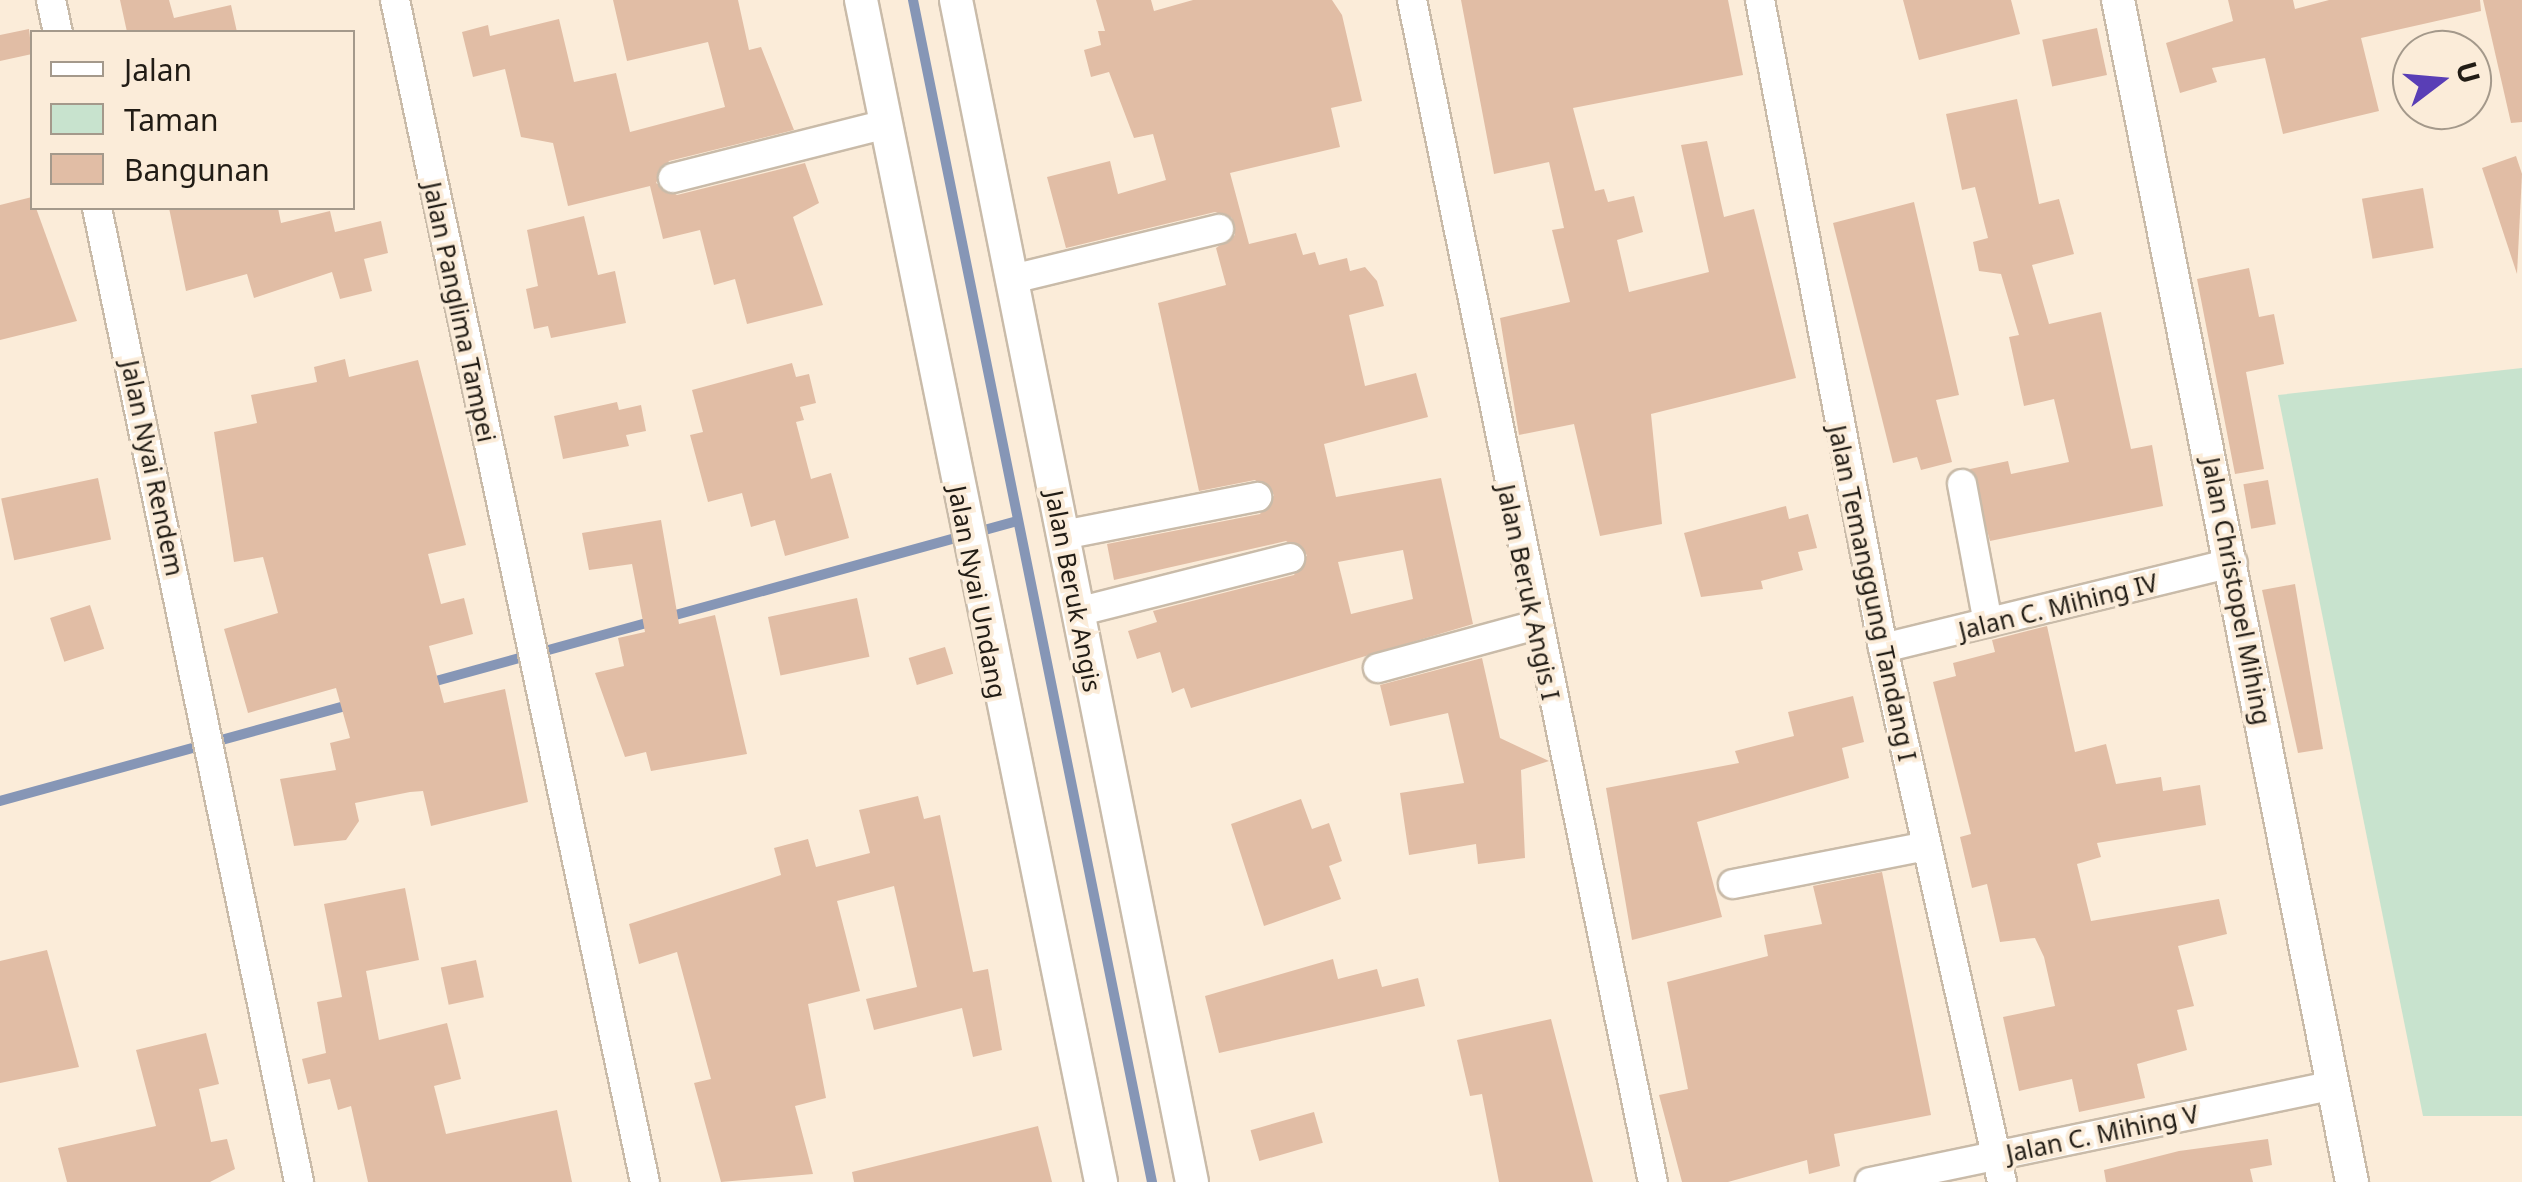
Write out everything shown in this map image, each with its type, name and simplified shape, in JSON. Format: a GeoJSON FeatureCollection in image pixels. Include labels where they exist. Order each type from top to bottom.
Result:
{"type":"FeatureCollection","features":[{"type":"Feature","properties":{"kind":"street"},"geometry":{"type":"LineString","coordinates":[[51,0],[58,30]]}},
{"type":"Feature","properties":{"kind":"street","name":"Jalan Panglima Tampei"},"geometry":{"type":"LineString","coordinates":[[395,0],[645,1182]]}},
{"type":"Feature","properties":{"kind":"street","name":"Jalan Nyai Undang"},"geometry":{"type":"LineString","coordinates":[[861,0],[968,546],[1101,1182]]}},
{"type":"Feature","properties":{"kind":"street","name":"Jalan Beruk Angis"},"geometry":{"type":"LineString","coordinates":[[956,0],[1192,1182]]}},
{"type":"Feature","properties":{"kind":"street","name":"Jalan Beruk Angis I"},"geometry":{"type":"LineString","coordinates":[[1412,0],[1536,625],[1653,1182]]}},
{"type":"Feature","properties":{"kind":"street","name":"Jalan Temanggung Tandang I"},"geometry":{"type":"LineString","coordinates":[[1760,0],[1883,648],[2000,1168]]}},
{"type":"Feature","properties":{"kind":"street","name":"Jalan Christopel Mihing"},"geometry":{"type":"LineString","coordinates":[[2118,0],[2233,563],[2352,1182]]}},
{"type":"Feature","properties":{"kind":"street"},"geometry":{"type":"LineString","coordinates":[[672,178],[888,124]]}},
{"type":"Feature","properties":{"kind":"street","name":"Jalan Nyai Rendem"},"geometry":{"type":"LineString","coordinates":[[96,210],[210,729],[299,1182]]}},
{"type":"Feature","properties":{"kind":"street"},"geometry":{"type":"LineString","coordinates":[[1012,279],[1219,229]]}},
{"type":"Feature","properties":{"kind":"street"},"geometry":{"type":"LineString","coordinates":[[1962,484],[1988,623]]}},
{"type":"Feature","properties":{"kind":"street"},"geometry":{"type":"LineString","coordinates":[[1063,535],[1257,496]]}},
{"type":"Feature","properties":{"kind":"street"},"geometry":{"type":"LineString","coordinates":[[1078,612],[1290,558]]}},
{"type":"Feature","properties":{"kind":"street","name":"Jalan C. Mihing IV"},"geometry":{"type":"LineString","coordinates":[[1883,648],[2233,563]]}},
{"type":"Feature","properties":{"kind":"street"},"geometry":{"type":"LineString","coordinates":[[1378,668],[1536,625]]}},
{"type":"Feature","properties":{"kind":"street"},"geometry":{"type":"LineString","coordinates":[[1732,884],[1926,846]]}},
{"type":"Feature","properties":{"kind":"street","name":"Jalan C. Mihing V"},"geometry":{"type":"LineString","coordinates":[[1870,1182],[2000,1168],[2334,1085]]}},
{"type":"Feature","properties":{"kind":"green space"},"geometry":{"type":"Polygon","coordinates":[[[2522,368],[2522,1116],[2423,1116],[2278,395],[2522,368]]]}},
{"type":"Feature","properties":{"kind":"building"},"geometry":{"type":"Polygon","coordinates":[[[120,0],[169,0],[174,18],[231,5],[237,30],[127,30],[120,0]]]}},
{"type":"Feature","properties":{"kind":"building"},"geometry":{"type":"Polygon","coordinates":[[[613,0],[738,0],[749,50],[761,47],[794,130],[669,161],[656,183],[677,195],[805,163],[819,203],[793,217],[823,305],[747,324],[735,279],[714,285],[700,230],[663,239],[650,186],[568,206],[553,143],[521,137],[505,69],[473,77],[462,32],[488,25],[490,36],[559,19],[574,82],[616,73],[630,132],[725,107],[708,42],[627,61],[613,0]]]}},
{"type":"Feature","properties":{"kind":"building"},"geometry":{"type":"Polygon","coordinates":[[[1096,0],[1151,0],[1154,11],[1193,0],[1332,0],[1342,15],[1362,101],[1331,108],[1340,147],[1230,173],[1249,244],[1296,233],[1303,255],[1315,252],[1319,265],[1347,258],[1350,271],[1365,267],[1377,281],[1384,306],[1349,315],[1365,386],[1416,373],[1428,417],[1324,444],[1336,497],[1441,478],[1473,624],[1191,708],[1184,688],[1172,693],[1160,652],[1137,659],[1128,631],[1157,622],[1153,611],[1294,575],[1307,555],[1286,541],[1114,580],[1107,544],[1260,514],[1274,495],[1255,480],[1199,491],[1158,303],[1226,285],[1216,248],[1235,235],[1232,218],[1215,212],[1066,248],[1047,177],[1110,161],[1118,194],[1166,180],[1153,134],[1134,138],[1109,72],[1091,77],[1084,50],[1101,45],[1098,31],[1105,31],[1096,0]],[[1403,550],[1338,562],[1351,614],[1413,599],[1403,550]]]}},
{"type":"Feature","properties":{"kind":"building"},"geometry":{"type":"Polygon","coordinates":[[[1461,0],[1728,0],[1743,75],[1573,108],[1595,191],[1604,189],[1608,202],[1634,196],[1643,232],[1617,240],[1629,292],[1709,272],[1681,145],[1707,141],[1724,217],[1754,209],[1796,378],[1651,414],[1662,524],[1600,536],[1574,424],[1519,435],[1500,318],[1570,302],[1552,230],[1564,228],[1549,162],[1494,174],[1461,0]]]}},
{"type":"Feature","properties":{"kind":"building"},"geometry":{"type":"Polygon","coordinates":[[[1903,0],[2011,0],[2020,34],[1919,60],[1903,0]]]}},
{"type":"Feature","properties":{"kind":"building"},"geometry":{"type":"Polygon","coordinates":[[[2228,0],[2293,0],[2295,9],[2329,0],[2480,0],[2481,11],[2361,38],[2379,111],[2283,134],[2265,58],[2212,68],[2217,82],[2180,93],[2166,43],[2233,21],[2228,0]]]}},
{"type":"Feature","properties":{"kind":"building"},"geometry":{"type":"Polygon","coordinates":[[[2483,0],[2522,0],[2522,122],[2511,123],[2483,0]]]}},
{"type":"Feature","properties":{"kind":"building"},"geometry":{"type":"Polygon","coordinates":[[[2097,28],[2107,75],[2052,87],[2042,40],[2097,28]]]}},
{"type":"Feature","properties":{"kind":"building"},"geometry":{"type":"Polygon","coordinates":[[[29,29],[30,54],[0,61],[0,35],[29,29]]]}},
{"type":"Feature","properties":{"kind":"building"},"geometry":{"type":"Polygon","coordinates":[[[2017,99],[2039,204],[2059,199],[2074,254],[2032,265],[2049,324],[2101,312],[2131,449],[2152,445],[2163,506],[1990,541],[1970,469],[2008,461],[2011,474],[2069,462],[2054,399],[2024,406],[2009,337],[2019,335],[2001,274],[1979,271],[1973,242],[1988,238],[1975,187],[1962,190],[1946,114],[2017,99]]]}},
{"type":"Feature","properties":{"kind":"building"},"geometry":{"type":"Polygon","coordinates":[[[2516,156],[2522,174],[2517,274],[2482,168],[2516,156]]]}},
{"type":"Feature","properties":{"kind":"building"},"geometry":{"type":"Polygon","coordinates":[[[2423,188],[2434,248],[2373,259],[2362,199],[2423,188]]]}},
{"type":"Feature","properties":{"kind":"building"},"geometry":{"type":"Polygon","coordinates":[[[30,198],[30,210],[37,210],[77,321],[0,340],[0,205],[30,198]]]}},
{"type":"Feature","properties":{"kind":"building"},"geometry":{"type":"Polygon","coordinates":[[[1914,202],[1959,395],[1936,400],[1952,462],[1921,470],[1917,457],[1893,463],[1833,223],[1914,202]]]}},
{"type":"Feature","properties":{"kind":"building"},"geometry":{"type":"Polygon","coordinates":[[[169,210],[278,210],[281,223],[330,211],[335,232],[381,221],[388,253],[364,259],[372,291],[340,299],[332,272],[254,298],[247,274],[186,291],[169,210]]]}},
{"type":"Feature","properties":{"kind":"building"},"geometry":{"type":"Polygon","coordinates":[[[584,216],[598,275],[615,271],[626,323],[551,338],[548,326],[534,329],[526,289],[538,286],[527,230],[584,216]]]}},
{"type":"Feature","properties":{"kind":"building"},"geometry":{"type":"Polygon","coordinates":[[[2249,268],[2259,317],[2274,314],[2284,364],[2246,372],[2264,469],[2235,474],[2197,279],[2249,268]]]}},
{"type":"Feature","properties":{"kind":"building"},"geometry":{"type":"Polygon","coordinates":[[[345,359],[349,377],[418,360],[466,545],[428,554],[441,604],[464,598],[473,634],[429,646],[444,703],[505,689],[528,802],[431,826],[423,791],[410,792],[355,803],[359,821],[346,840],[294,846],[280,779],[336,770],[330,743],[350,738],[336,688],[248,713],[224,629],[278,613],[263,557],[234,562],[214,432],[257,423],[251,395],[317,382],[314,367],[345,359]]]}},
{"type":"Feature","properties":{"kind":"building"},"geometry":{"type":"Polygon","coordinates":[[[792,363],[796,377],[809,374],[816,403],[800,407],[804,420],[796,422],[811,479],[831,473],[849,538],[785,556],[775,520],[751,527],[742,493],[708,502],[690,435],[703,432],[692,390],[792,363]]]}},
{"type":"Feature","properties":{"kind":"building"},"geometry":{"type":"Polygon","coordinates":[[[617,402],[619,410],[641,405],[646,431],[626,435],[629,446],[563,459],[554,416],[617,402]]]}},
{"type":"Feature","properties":{"kind":"building"},"geometry":{"type":"Polygon","coordinates":[[[98,478],[111,540],[14,560],[1,499],[98,478]]]}},
{"type":"Feature","properties":{"kind":"building"},"geometry":{"type":"Polygon","coordinates":[[[2268,480],[2276,524],[2251,529],[2243,484],[2268,480]]]}},
{"type":"Feature","properties":{"kind":"building"},"geometry":{"type":"Polygon","coordinates":[[[1786,506],[1789,519],[1808,514],[1817,548],[1798,552],[1803,570],[1761,581],[1763,589],[1701,597],[1684,533],[1786,506]]]}},
{"type":"Feature","properties":{"kind":"building"},"geometry":{"type":"Polygon","coordinates":[[[661,520],[679,624],[715,615],[747,754],[651,771],[646,752],[625,757],[595,673],[624,666],[618,638],[645,632],[632,564],[589,570],[582,533],[661,520]]]}},
{"type":"Feature","properties":{"kind":"building"},"geometry":{"type":"Polygon","coordinates":[[[2295,584],[2323,749],[2298,753],[2262,590],[2295,584]]]}},
{"type":"Feature","properties":{"kind":"building"},"geometry":{"type":"Polygon","coordinates":[[[857,598],[869,657],[780,676],[768,617],[857,598]]]}},
{"type":"Feature","properties":{"kind":"building"},"geometry":{"type":"Polygon","coordinates":[[[90,605],[104,649],[64,662],[50,618],[90,605]]]}},
{"type":"Feature","properties":{"kind":"building"},"geometry":{"type":"Polygon","coordinates":[[[2047,626],[2075,752],[2106,744],[2116,784],[2161,777],[2163,791],[2200,785],[2206,825],[2097,843],[2101,857],[2077,864],[2091,921],[2219,899],[2227,934],[2178,946],[2194,1006],[2177,1010],[2187,1050],[2137,1064],[2145,1098],[2079,1112],[2072,1079],[2019,1091],[2003,1017],[2055,1006],[2044,957],[2035,938],[2000,942],[1987,884],[1972,888],[1960,837],[1971,834],[1933,682],[1956,676],[1953,663],[1995,652],[1992,640],[2047,626]]]}},
{"type":"Feature","properties":{"kind":"building"},"geometry":{"type":"Polygon","coordinates":[[[945,647],[953,674],[917,685],[909,658],[945,647]]]}},
{"type":"Feature","properties":{"kind":"building"},"geometry":{"type":"Polygon","coordinates":[[[1482,658],[1500,738],[1549,761],[1521,770],[1525,858],[1478,864],[1476,844],[1409,855],[1400,793],[1464,783],[1448,713],[1390,726],[1380,685],[1482,658]]]}},
{"type":"Feature","properties":{"kind":"building"},"geometry":{"type":"Polygon","coordinates":[[[1853,696],[1864,742],[1842,748],[1849,778],[1697,822],[1722,917],[1632,940],[1606,788],[1739,763],[1735,751],[1794,736],[1788,712],[1853,696]]]}},
{"type":"Feature","properties":{"kind":"building"},"geometry":{"type":"Polygon","coordinates":[[[918,796],[924,819],[940,815],[973,972],[988,969],[1002,1050],[973,1057],[962,1008],[874,1030],[866,999],[917,987],[894,886],[837,901],[860,991],[808,1004],[826,1098],[795,1106],[813,1174],[721,1182],[694,1083],[711,1079],[677,952],[639,964],[629,924],[781,875],[774,848],[808,839],[816,867],[870,853],[859,810],[918,796]]]}},
{"type":"Feature","properties":{"kind":"building"},"geometry":{"type":"Polygon","coordinates":[[[1301,799],[1312,829],[1329,823],[1342,861],[1329,866],[1341,899],[1264,926],[1231,824],[1301,799]]]}},
{"type":"Feature","properties":{"kind":"building"},"geometry":{"type":"Polygon","coordinates":[[[1882,872],[1931,1115],[1834,1134],[1840,1166],[1809,1174],[1807,1160],[1728,1182],[1682,1182],[1659,1095],[1688,1089],[1667,982],[1768,956],[1764,935],[1822,924],[1813,886],[1882,872]]]}},
{"type":"Feature","properties":{"kind":"building"},"geometry":{"type":"Polygon","coordinates":[[[405,888],[419,960],[366,971],[379,1040],[447,1023],[461,1079],[434,1086],[446,1134],[557,1110],[572,1182],[368,1182],[351,1106],[338,1110],[330,1079],[308,1084],[302,1059],[326,1053],[317,1002],[342,997],[324,904],[405,888]]]}},
{"type":"Feature","properties":{"kind":"building"},"geometry":{"type":"Polygon","coordinates":[[[47,950],[79,1067],[0,1083],[0,961],[47,950]]]}},
{"type":"Feature","properties":{"kind":"building"},"geometry":{"type":"Polygon","coordinates":[[[1333,959],[1338,979],[1377,969],[1382,987],[1418,978],[1425,1006],[1219,1053],[1205,996],[1333,959]]]}},
{"type":"Feature","properties":{"kind":"building"},"geometry":{"type":"Polygon","coordinates":[[[476,960],[484,997],[449,1005],[441,967],[476,960]]]}},
{"type":"Feature","properties":{"kind":"building"},"geometry":{"type":"Polygon","coordinates":[[[1551,1019],[1593,1182],[1499,1182],[1482,1094],[1470,1096],[1457,1040],[1551,1019]]]}},
{"type":"Feature","properties":{"kind":"building"},"geometry":{"type":"Polygon","coordinates":[[[206,1033],[219,1084],[199,1089],[211,1142],[227,1139],[235,1169],[210,1182],[67,1182],[58,1148],[156,1126],[136,1050],[206,1033]]]}},
{"type":"Feature","properties":{"kind":"building"},"geometry":{"type":"Polygon","coordinates":[[[1314,1112],[1323,1143],[1259,1161],[1251,1130],[1314,1112]]]}},
{"type":"Feature","properties":{"kind":"building"},"geometry":{"type":"Polygon","coordinates":[[[1038,1126],[1052,1182],[854,1182],[852,1172],[1038,1126]]]}},
{"type":"Feature","properties":{"kind":"building"},"geometry":{"type":"Polygon","coordinates":[[[2268,1139],[2272,1165],[2250,1169],[2253,1182],[2106,1182],[2104,1170],[2179,1151],[2268,1139]]]}},
{"type":"Feature","properties":{"kind":"waterway"},"geometry":{"type":"LineString","coordinates":[[913,0],[1152,1182]]}},
{"type":"Feature","properties":{"kind":"waterway"},"geometry":{"type":"LineString","coordinates":[[425,684],[1017,521]]}},
{"type":"Feature","properties":{"kind":"waterway"},"geometry":{"type":"LineString","coordinates":[[0,801],[351,704]]}}]}
